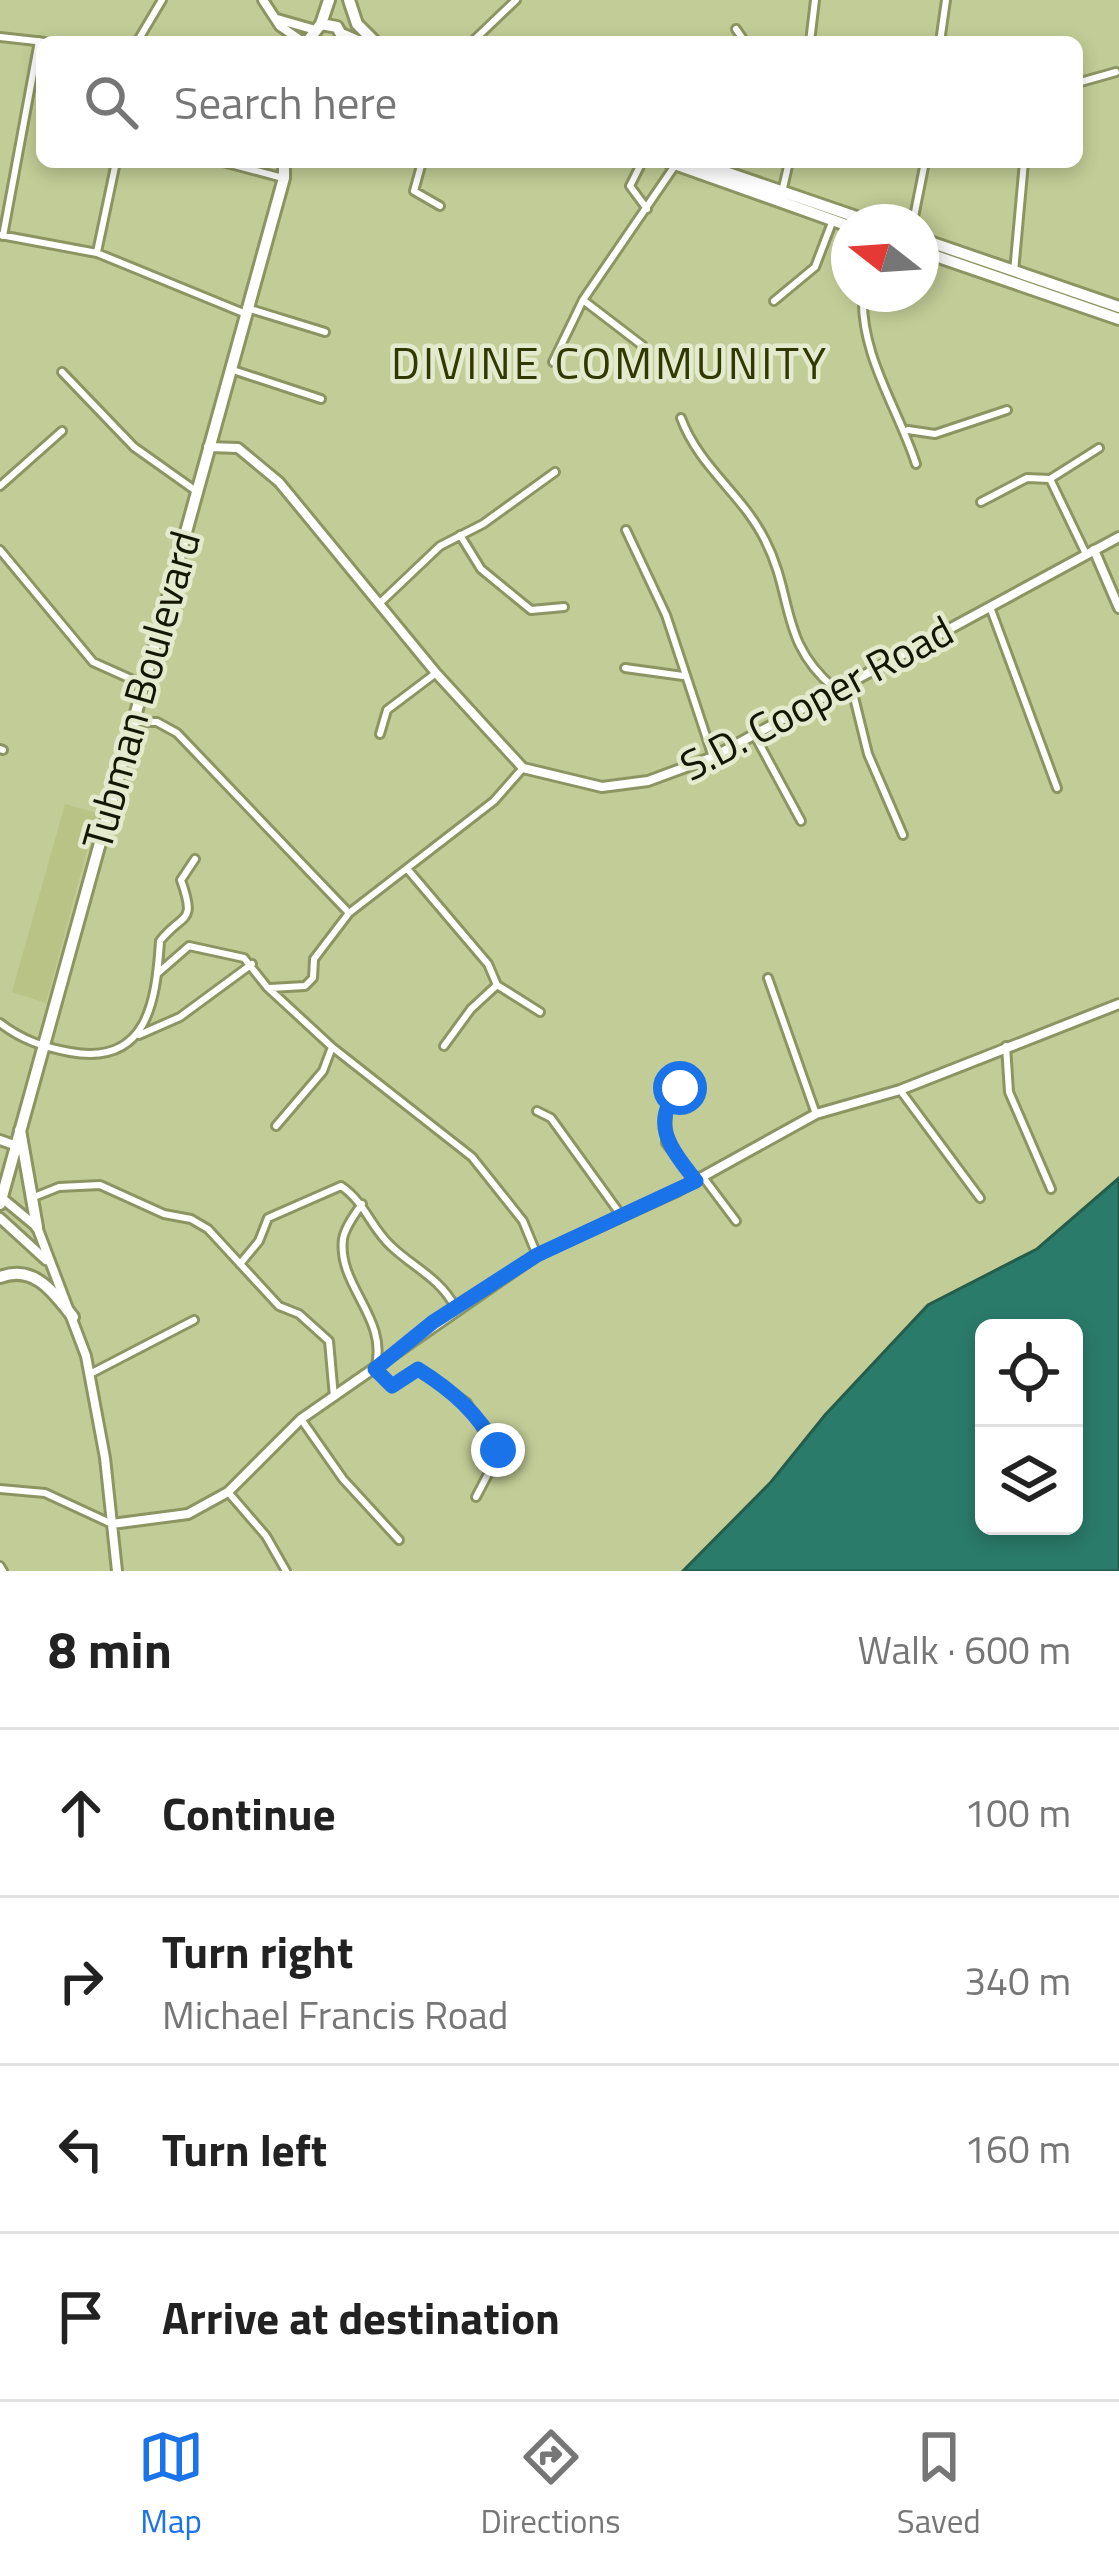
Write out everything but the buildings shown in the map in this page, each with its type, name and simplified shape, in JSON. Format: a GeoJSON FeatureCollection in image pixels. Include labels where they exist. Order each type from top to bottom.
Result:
{"type":"FeatureCollection","features":[{"type":"Feature","properties":{"kind":"main road"},"geometry":{"type":"LineString","coordinates":[[328,0],[311,34],[342,34],[346,0]]}},
{"type":"Feature","properties":{"kind":"main road"},"geometry":{"type":"LineString","coordinates":[[346,0],[357,24],[369,36]]}},
{"type":"Feature","properties":{"kind":"main road","name":"Tubman Boulevard"},"geometry":{"type":"LineString","coordinates":[[2,1196],[39,1046],[284,168]]}},
{"type":"Feature","properties":{"kind":"main road","name":"Tubman Boulevard"},"geometry":{"type":"LineString","coordinates":[[284,178],[291,168]]}},
{"type":"Feature","properties":{"kind":"main road"},"geometry":{"type":"LineString","coordinates":[[686,168],[831,219]]}},
{"type":"Feature","properties":{"kind":"main road"},"geometry":{"type":"LineString","coordinates":[[713,168],[831,208]]}},
{"type":"Feature","properties":{"kind":"main road"},"geometry":{"type":"LineString","coordinates":[[939,246],[1119,319]]}},
{"type":"Feature","properties":{"kind":"main road"},"geometry":{"type":"LineString","coordinates":[[939,256],[1119,308]]}},
{"type":"Feature","properties":{"kind":"main road"},"geometry":{"type":"LineString","coordinates":[[20,1123],[38,1227]]}},
{"type":"Feature","properties":{"kind":"main road"},"geometry":{"type":"LineString","coordinates":[[0,1169],[2,1196]]}},
{"type":"Feature","properties":{"kind":"main road"},"geometry":{"type":"LineString","coordinates":[[0,1277],[13,1272],[32,1276],[46,1284],[74,1317]]}},
{"type":"Feature","properties":{"kind":"street"},"geometry":{"type":"LineString","coordinates":[[141,36],[162,0]]}},
{"type":"Feature","properties":{"kind":"street"},"geometry":{"type":"LineString","coordinates":[[263,0],[276,19],[311,34]]}},
{"type":"Feature","properties":{"kind":"street"},"geometry":{"type":"LineString","coordinates":[[478,36],[516,0]]}},
{"type":"Feature","properties":{"kind":"street"},"geometry":{"type":"LineString","coordinates":[[811,36],[815,0]]}},
{"type":"Feature","properties":{"kind":"street"},"geometry":{"type":"LineString","coordinates":[[941,36],[946,0]]}},
{"type":"Feature","properties":{"kind":"street"},"geometry":{"type":"LineString","coordinates":[[276,19],[311,34]]}},
{"type":"Feature","properties":{"kind":"street"},"geometry":{"type":"LineString","coordinates":[[736,29],[741,36]]}},
{"type":"Feature","properties":{"kind":"street"},"geometry":{"type":"LineString","coordinates":[[0,37],[36,41]]}},
{"type":"Feature","properties":{"kind":"street"},"geometry":{"type":"LineString","coordinates":[[1083,81],[1116,72]]}},
{"type":"Feature","properties":{"kind":"street"},"geometry":{"type":"LineString","coordinates":[[0,246],[36,73]]}},
{"type":"Feature","properties":{"kind":"street"},"geometry":{"type":"LineString","coordinates":[[97,253],[115,168]]}},
{"type":"Feature","properties":{"kind":"street"},"geometry":{"type":"LineString","coordinates":[[246,168],[284,178]]}},
{"type":"Feature","properties":{"kind":"street"},"geometry":{"type":"LineString","coordinates":[[420,168],[414,191],[440,206]]}},
{"type":"Feature","properties":{"kind":"street"},"geometry":{"type":"LineString","coordinates":[[639,168],[630,186],[648,210]]}},
{"type":"Feature","properties":{"kind":"street"},"geometry":{"type":"LineString","coordinates":[[553,362],[583,300],[648,210],[669,168]]}},
{"type":"Feature","properties":{"kind":"street"},"geometry":{"type":"LineString","coordinates":[[782,192],[788,168]]}},
{"type":"Feature","properties":{"kind":"street"},"geometry":{"type":"LineString","coordinates":[[917,204],[924,168]]}},
{"type":"Feature","properties":{"kind":"street"},"geometry":{"type":"LineString","coordinates":[[1014,276],[1023,168]]}},
{"type":"Feature","properties":{"kind":"street"},"geometry":{"type":"LineString","coordinates":[[774,301],[815,267],[831,225]]}},
{"type":"Feature","properties":{"kind":"street"},"geometry":{"type":"LineString","coordinates":[[4,236],[97,253],[246,311],[325,332]]}},
{"type":"Feature","properties":{"kind":"street"},"geometry":{"type":"LineString","coordinates":[[583,300],[643,346]]}},
{"type":"Feature","properties":{"kind":"street"},"geometry":{"type":"LineString","coordinates":[[864,312],[868,347],[916,464]]}},
{"type":"Feature","properties":{"kind":"street"},"geometry":{"type":"LineString","coordinates":[[230,369],[321,399]]}},
{"type":"Feature","properties":{"kind":"street"},"geometry":{"type":"LineString","coordinates":[[62,372],[134,447],[196,491]]}},
{"type":"Feature","properties":{"kind":"street"},"geometry":{"type":"LineString","coordinates":[[905,429],[935,434],[1007,410]]}},
{"type":"Feature","properties":{"kind":"street"},"geometry":{"type":"LineString","coordinates":[[681,418],[718,480],[765,538],[778,572],[785,614],[803,656],[834,688]]}},
{"type":"Feature","properties":{"kind":"street"},"geometry":{"type":"LineString","coordinates":[[0,486],[62,431]]}},
{"type":"Feature","properties":{"kind":"street"},"geometry":{"type":"LineString","coordinates":[[208,447],[238,448],[279,482],[436,673],[523,768],[494,801],[349,914],[314,959],[313,978],[305,986],[267,987]]}},
{"type":"Feature","properties":{"kind":"street"},"geometry":{"type":"LineString","coordinates":[[981,502],[1027,478],[1050,479],[1099,448]]}},
{"type":"Feature","properties":{"kind":"street"},"geometry":{"type":"LineString","coordinates":[[381,602],[440,546],[555,472]]}},
{"type":"Feature","properties":{"kind":"street"},"geometry":{"type":"LineString","coordinates":[[1050,479],[1119,608]]}},
{"type":"Feature","properties":{"kind":"street"},"geometry":{"type":"LineString","coordinates":[[626,530],[666,615],[682,676],[713,757]]}},
{"type":"Feature","properties":{"kind":"street"},"geometry":{"type":"LineString","coordinates":[[460,536],[481,568],[528,608],[542,612],[564,607]]}},
{"type":"Feature","properties":{"kind":"street","name":"S.D. Cooper Road"},"geometry":{"type":"LineString","coordinates":[[523,768],[602,787],[648,782],[713,757],[1119,537]]}},
{"type":"Feature","properties":{"kind":"street"},"geometry":{"type":"LineString","coordinates":[[0,550],[93,662],[142,684]]}},
{"type":"Feature","properties":{"kind":"street"},"geometry":{"type":"LineString","coordinates":[[990,607],[1057,788]]}},
{"type":"Feature","properties":{"kind":"street"},"geometry":{"type":"LineString","coordinates":[[625,668],[682,676]]}},
{"type":"Feature","properties":{"kind":"street"},"geometry":{"type":"LineString","coordinates":[[380,734],[387,710],[436,673]]}},
{"type":"Feature","properties":{"kind":"street"},"geometry":{"type":"LineString","coordinates":[[850,681],[868,754],[903,835]]}},
{"type":"Feature","properties":{"kind":"street"},"geometry":{"type":"LineString","coordinates":[[133,722],[158,722],[177,733],[349,914]]}},
{"type":"Feature","properties":{"kind":"street"},"geometry":{"type":"LineString","coordinates":[[754,734],[801,820]]}},
{"type":"Feature","properties":{"kind":"street"},"geometry":{"type":"LineString","coordinates":[[139,1035],[158,973],[160,940],[178,928],[190,909],[181,880],[195,859]]}},
{"type":"Feature","properties":{"kind":"street"},"geometry":{"type":"LineString","coordinates":[[409,871],[488,964],[497,985],[541,1012]]}},
{"type":"Feature","properties":{"kind":"street"},"geometry":{"type":"LineString","coordinates":[[158,973],[189,946],[232,953],[252,964],[267,987],[332,1046],[472,1157],[524,1221],[537,1255]]}},
{"type":"Feature","properties":{"kind":"street"},"geometry":{"type":"LineString","coordinates":[[0,1023],[39,1046],[108,1055],[180,1017],[252,964]]}},
{"type":"Feature","properties":{"kind":"street"},"geometry":{"type":"LineString","coordinates":[[768,978],[816,1114]]}},
{"type":"Feature","properties":{"kind":"street"},"geometry":{"type":"LineString","coordinates":[[444,1046],[470,1009],[497,985]]}},
{"type":"Feature","properties":{"kind":"street"},"geometry":{"type":"LineString","coordinates":[[0,1489],[45,1493],[112,1524],[188,1514],[228,1492],[301,1418],[455,1307],[537,1255],[700,1179],[816,1114],[900,1090],[1119,1004]]}},
{"type":"Feature","properties":{"kind":"street"},"geometry":{"type":"LineString","coordinates":[[276,1126],[323,1071],[332,1046]]}},
{"type":"Feature","properties":{"kind":"street"},"geometry":{"type":"LineString","coordinates":[[1006,1046],[1009,1092],[1051,1189]]}},
{"type":"Feature","properties":{"kind":"street"},"geometry":{"type":"LineString","coordinates":[[680,1088],[667,1102],[663,1117],[666,1143],[736,1221]]}},
{"type":"Feature","properties":{"kind":"street"},"geometry":{"type":"LineString","coordinates":[[900,1090],[980,1198]]}},
{"type":"Feature","properties":{"kind":"street"},"geometry":{"type":"LineString","coordinates":[[537,1111],[551,1118],[621,1215]]}},
{"type":"Feature","properties":{"kind":"street"},"geometry":{"type":"LineString","coordinates":[[0,1140],[14,1145]]}},
{"type":"Feature","properties":{"kind":"street"},"geometry":{"type":"LineString","coordinates":[[30,1199],[59,1187],[100,1185],[208,1229],[279,1306],[293,1310],[329,1341],[334,1397]]}},
{"type":"Feature","properties":{"kind":"street"},"geometry":{"type":"LineString","coordinates":[[240,1264],[259,1241],[268,1218],[334,1186],[347,1190],[362,1204],[391,1246],[426,1270],[455,1307]]}},
{"type":"Feature","properties":{"kind":"street"},"geometry":{"type":"LineString","coordinates":[[2,1196],[38,1227],[74,1317],[90,1374],[117,1571]]}},
{"type":"Feature","properties":{"kind":"street"},"geometry":{"type":"LineString","coordinates":[[362,1204],[346,1229],[344,1252],[380,1338],[375,1369]]}},
{"type":"Feature","properties":{"kind":"street"},"geometry":{"type":"LineString","coordinates":[[0,1218],[37,1247],[55,1270]]}},
{"type":"Feature","properties":{"kind":"street"},"geometry":{"type":"LineString","coordinates":[[90,1374],[194,1320]]}},
{"type":"Feature","properties":{"kind":"street"},"geometry":{"type":"LineString","coordinates":[[375,1369],[392,1386],[418,1369],[477,1415],[498,1455],[476,1497]]}},
{"type":"Feature","properties":{"kind":"street"},"geometry":{"type":"LineString","coordinates":[[301,1418],[343,1479],[399,1540]]}},
{"type":"Feature","properties":{"kind":"street"},"geometry":{"type":"LineString","coordinates":[[228,1492],[266,1536],[286,1571]]}},
{"type":"Feature","properties":{"kind":"shaded area"},"geometry":{"type":"Polygon","coordinates":[[[65,804],[97,813],[46,1003],[12,992],[65,804]]]}},
{"type":"Feature","properties":{"kind":"water"},"geometry":{"type":"Polygon","coordinates":[[[1119,1178],[1119,1571],[683,1571],[771,1482],[825,1415],[928,1305],[1037,1249],[1119,1178]]]}},
{"type":"Feature","properties":{"kind":"district","name":"DIVINE COMMUNITY"},"geometry":{"type":"Point","coordinates":[610,362]}},
{"type":"Feature","properties":{"kind":"route"},"geometry":{"type":"LineString","coordinates":[[498,1450],[467,1403],[440,1383],[418,1369],[392,1386],[375,1369],[433,1322],[537,1255],[696,1181],[666,1143],[663,1117],[667,1102],[680,1088]]}}]}
